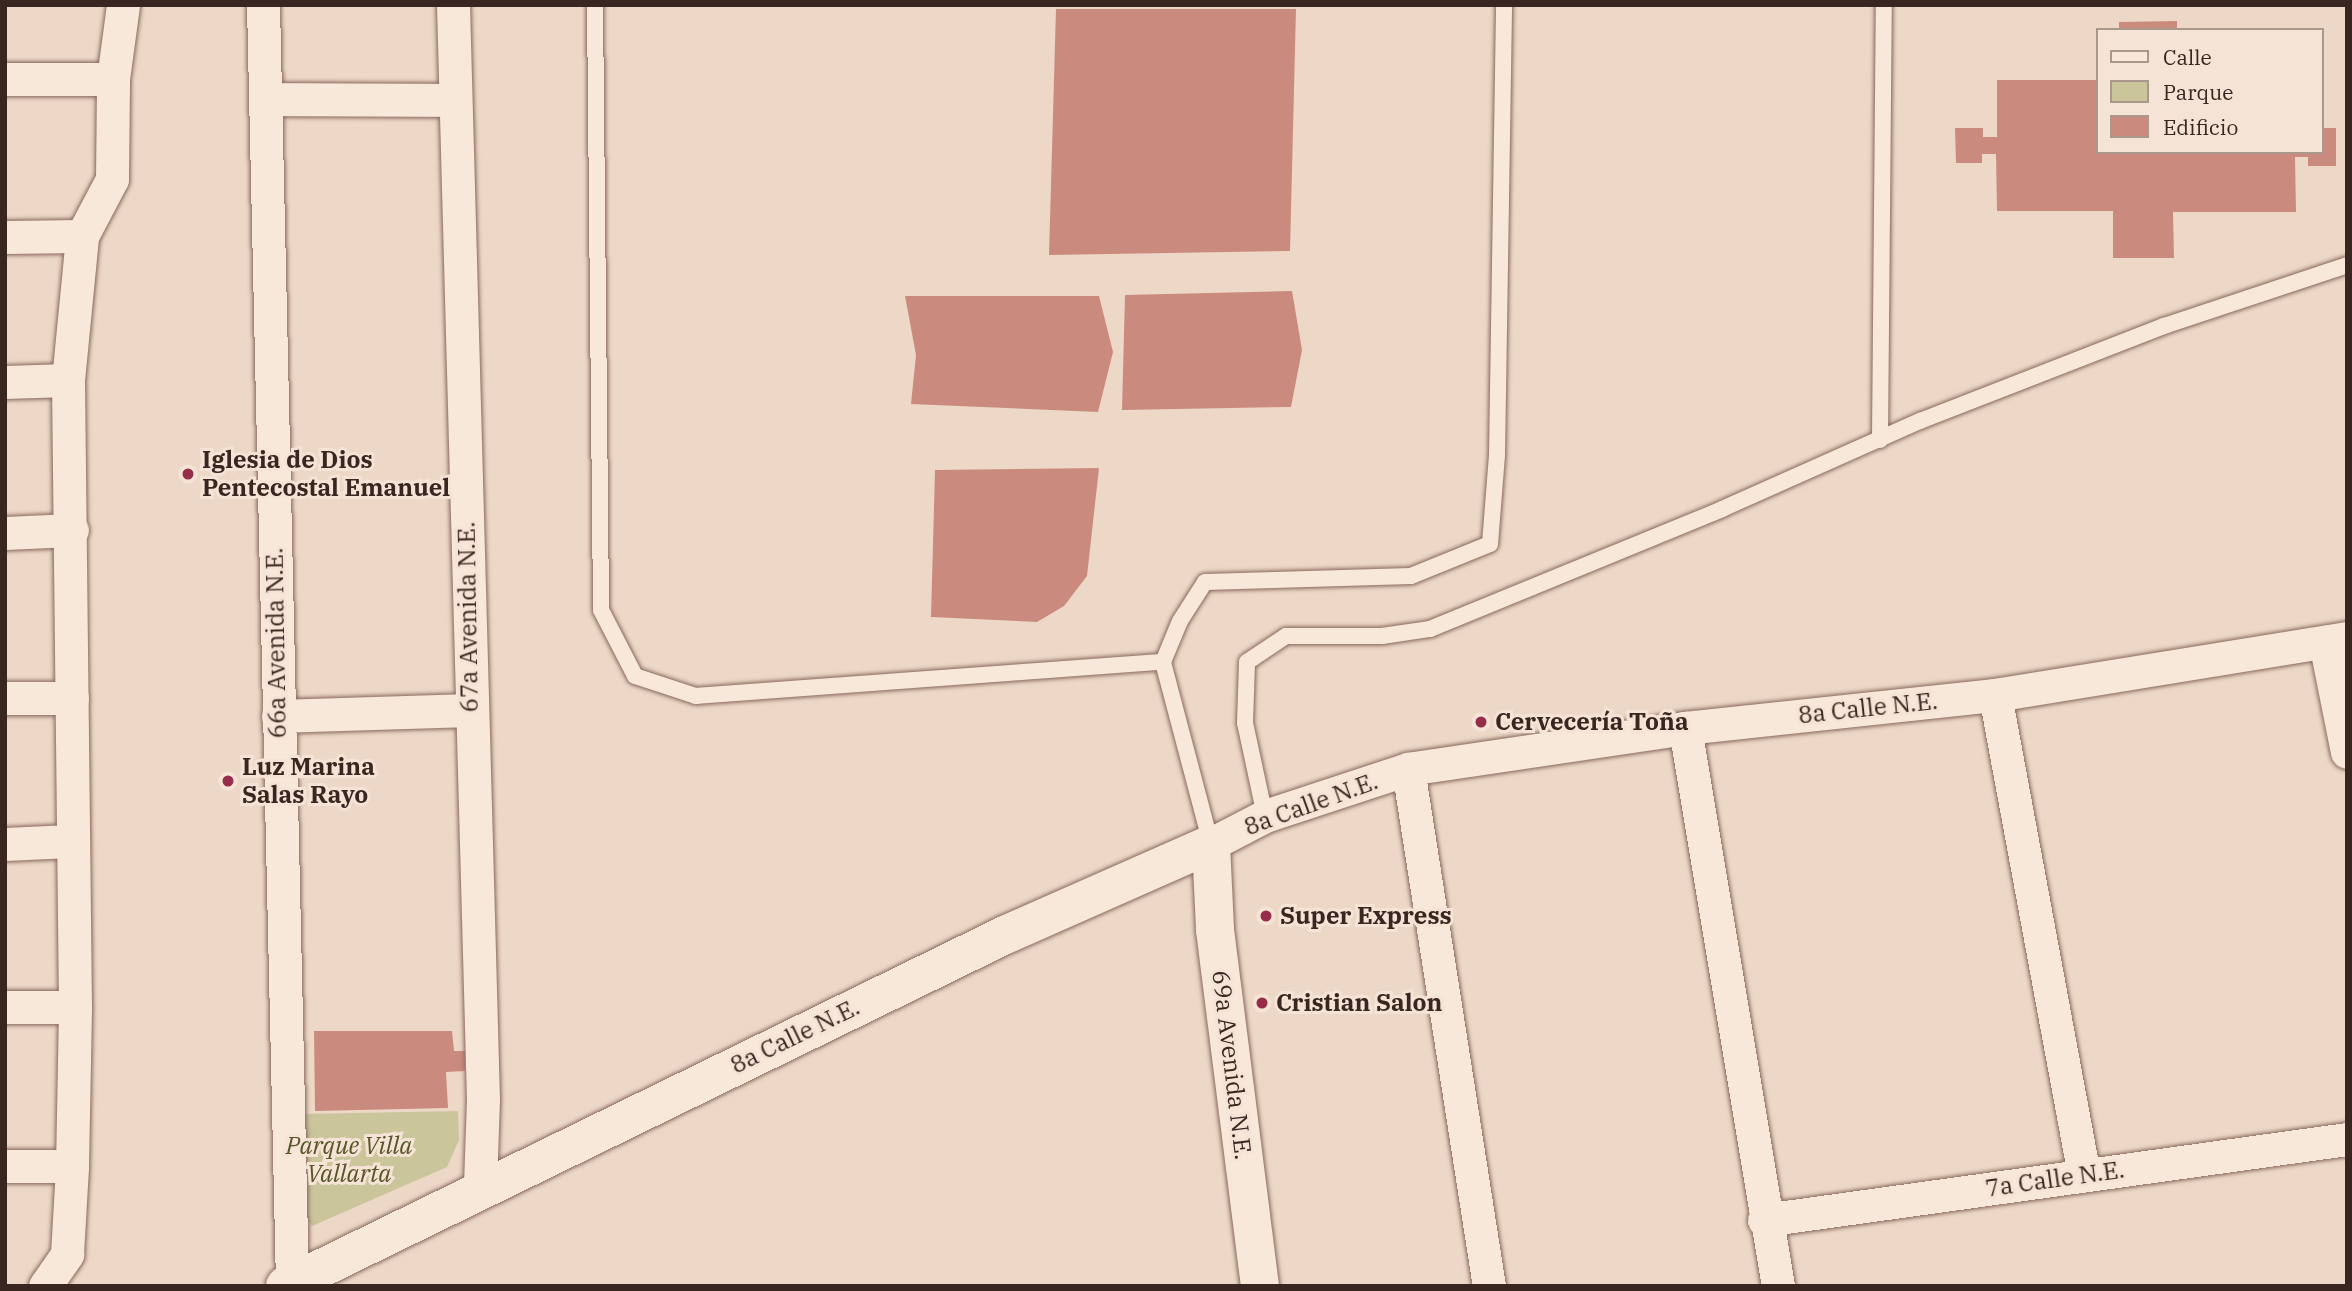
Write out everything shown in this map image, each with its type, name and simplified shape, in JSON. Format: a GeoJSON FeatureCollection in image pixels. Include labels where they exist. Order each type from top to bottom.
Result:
{"type":"FeatureCollection","features":[{"type":"Feature","properties":{"kind":"street"},"geometry":{"type":"LineString","coordinates":[[45,1286],[67,1254],[72,1166],[75,1007],[71,841],[72,530],[68,380],[82,236],[112,179],[113,79],[123,5]]}},
{"type":"Feature","properties":{"kind":"street","name":"66a Avenida N.E."},"geometry":{"type":"LineString","coordinates":[[263,5],[288,1284]]}},
{"type":"Feature","properties":{"kind":"street","name":"67a Avenida N.E."},"geometry":{"type":"LineString","coordinates":[[453,5],[470,710],[483,1099],[480,1187]]}},
{"type":"Feature","properties":{"kind":"street"},"geometry":{"type":"LineString","coordinates":[[5,79],[113,79]]}},
{"type":"Feature","properties":{"kind":"street"},"geometry":{"type":"LineString","coordinates":[[266,99],[455,100]]}},
{"type":"Feature","properties":{"kind":"street"},"geometry":{"type":"LineString","coordinates":[[5,237],[82,236]]}},
{"type":"Feature","properties":{"kind":"street"},"geometry":{"type":"LineString","coordinates":[[5,382],[68,380]]}},
{"type":"Feature","properties":{"kind":"street"},"geometry":{"type":"LineString","coordinates":[[5,533],[72,530]]}},
{"type":"Feature","properties":{"kind":"street"},"geometry":{"type":"LineString","coordinates":[[2336,640],[2347,752]]}},
{"type":"Feature","properties":{"kind":"street","name":"8a Calle N.E."},"geometry":{"type":"LineString","coordinates":[[288,1284],[480,1187],[1005,935],[1210,844],[1265,816],[1408,769],[1685,728],[1995,695],[2336,640]]}},
{"type":"Feature","properties":{"kind":"street"},"geometry":{"type":"LineString","coordinates":[[1995,695],[2084,1175]]}},
{"type":"Feature","properties":{"kind":"street"},"geometry":{"type":"LineString","coordinates":[[5,698],[72,698]]}},
{"type":"Feature","properties":{"kind":"street"},"geometry":{"type":"LineString","coordinates":[[278,716],[470,710]]}},
{"type":"Feature","properties":{"kind":"street"},"geometry":{"type":"LineString","coordinates":[[1685,728],[1764,1220],[1778,1286]]}},
{"type":"Feature","properties":{"kind":"street"},"geometry":{"type":"LineString","coordinates":[[1408,769],[1489,1286]]}},
{"type":"Feature","properties":{"kind":"street"},"geometry":{"type":"LineString","coordinates":[[5,844],[71,841]]}},
{"type":"Feature","properties":{"kind":"street","name":"69a Avenida N.E."},"geometry":{"type":"LineString","coordinates":[[1210,844],[1215,930],[1260,1286]]}},
{"type":"Feature","properties":{"kind":"street"},"geometry":{"type":"LineString","coordinates":[[5,1007],[75,1007]]}},
{"type":"Feature","properties":{"kind":"street","name":"7a Calle N.E."},"geometry":{"type":"LineString","coordinates":[[1764,1220],[2347,1139]]}},
{"type":"Feature","properties":{"kind":"street"},"geometry":{"type":"LineString","coordinates":[[5,1166],[72,1166]]}},
{"type":"Feature","properties":{"kind":"lane"},"geometry":{"type":"LineString","coordinates":[[595,5],[601,610],[635,676],[696,696],[1163,662]]}},
{"type":"Feature","properties":{"kind":"lane"},"geometry":{"type":"LineString","coordinates":[[1210,844],[1163,662],[1180,621],[1205,583],[1411,576],[1490,544],[1497,455],[1504,5]]}},
{"type":"Feature","properties":{"kind":"lane"},"geometry":{"type":"LineString","coordinates":[[1880,440],[1884,5]]}},
{"type":"Feature","properties":{"kind":"lane"},"geometry":{"type":"LineString","coordinates":[[1265,816],[1245,723],[1247,662],[1286,636],[1382,636],[1430,629],[1880,440],[2164,326],[2347,265]]}},
{"type":"Feature","properties":{"kind":"green space","name":"Parque Villa Vallarta"},"geometry":{"type":"Polygon","coordinates":[[[458,1111],[459,1140],[447,1167],[312,1226],[300,1211],[302,1114],[458,1111]]]}},
{"type":"Feature","properties":{"kind":"building"},"geometry":{"type":"Polygon","coordinates":[[[1056,9],[1296,9],[1290,251],[1049,255],[1056,9]]]}},
{"type":"Feature","properties":{"kind":"building"},"geometry":{"type":"Polygon","coordinates":[[[2177,21],[2177,28],[2119,28],[2119,22],[2177,21]]]}},
{"type":"Feature","properties":{"kind":"building"},"geometry":{"type":"Polygon","coordinates":[[[1997,80],[2096,80],[2096,154],[2324,154],[2324,128],[2336,128],[2336,166],[2308,166],[2308,157],[2295,157],[2296,212],[2173,212],[2174,258],[2113,258],[2113,211],[1997,211],[1996,154],[1982,154],[1982,163],[1956,163],[1955,128],[1983,128],[1983,137],[1997,137],[1997,80]]]}},
{"type":"Feature","properties":{"kind":"building"},"geometry":{"type":"Polygon","coordinates":[[[1292,291],[1302,350],[1291,407],[1122,410],[1125,295],[1292,291]]]}},
{"type":"Feature","properties":{"kind":"building"},"geometry":{"type":"Polygon","coordinates":[[[905,296],[1099,296],[1113,352],[1098,412],[911,404],[916,355],[905,296]]]}},
{"type":"Feature","properties":{"kind":"building"},"geometry":{"type":"Polygon","coordinates":[[[1099,468],[1087,576],[1064,606],[1037,622],[931,617],[935,470],[1099,468]]]}},
{"type":"Feature","properties":{"kind":"building"},"geometry":{"type":"Polygon","coordinates":[[[314,1031],[452,1031],[454,1051],[465,1051],[465,1071],[446,1072],[448,1108],[315,1111],[314,1031]]]}},
{"type":"Feature","properties":{"kind":"place","name":"Iglesia de Dios Pentecostal Emanuel"},"geometry":{"type":"Point","coordinates":[188,474]}},
{"type":"Feature","properties":{"kind":"place","name":"Cervecería Toña"},"geometry":{"type":"Point","coordinates":[1481,722]}},
{"type":"Feature","properties":{"kind":"place","name":"Luz Marina Salas Rayo"},"geometry":{"type":"Point","coordinates":[228,781]}},
{"type":"Feature","properties":{"kind":"place","name":"Super Express"},"geometry":{"type":"Point","coordinates":[1266,916]}},
{"type":"Feature","properties":{"kind":"place","name":"Cristian Salon"},"geometry":{"type":"Point","coordinates":[1262,1003]}}]}
